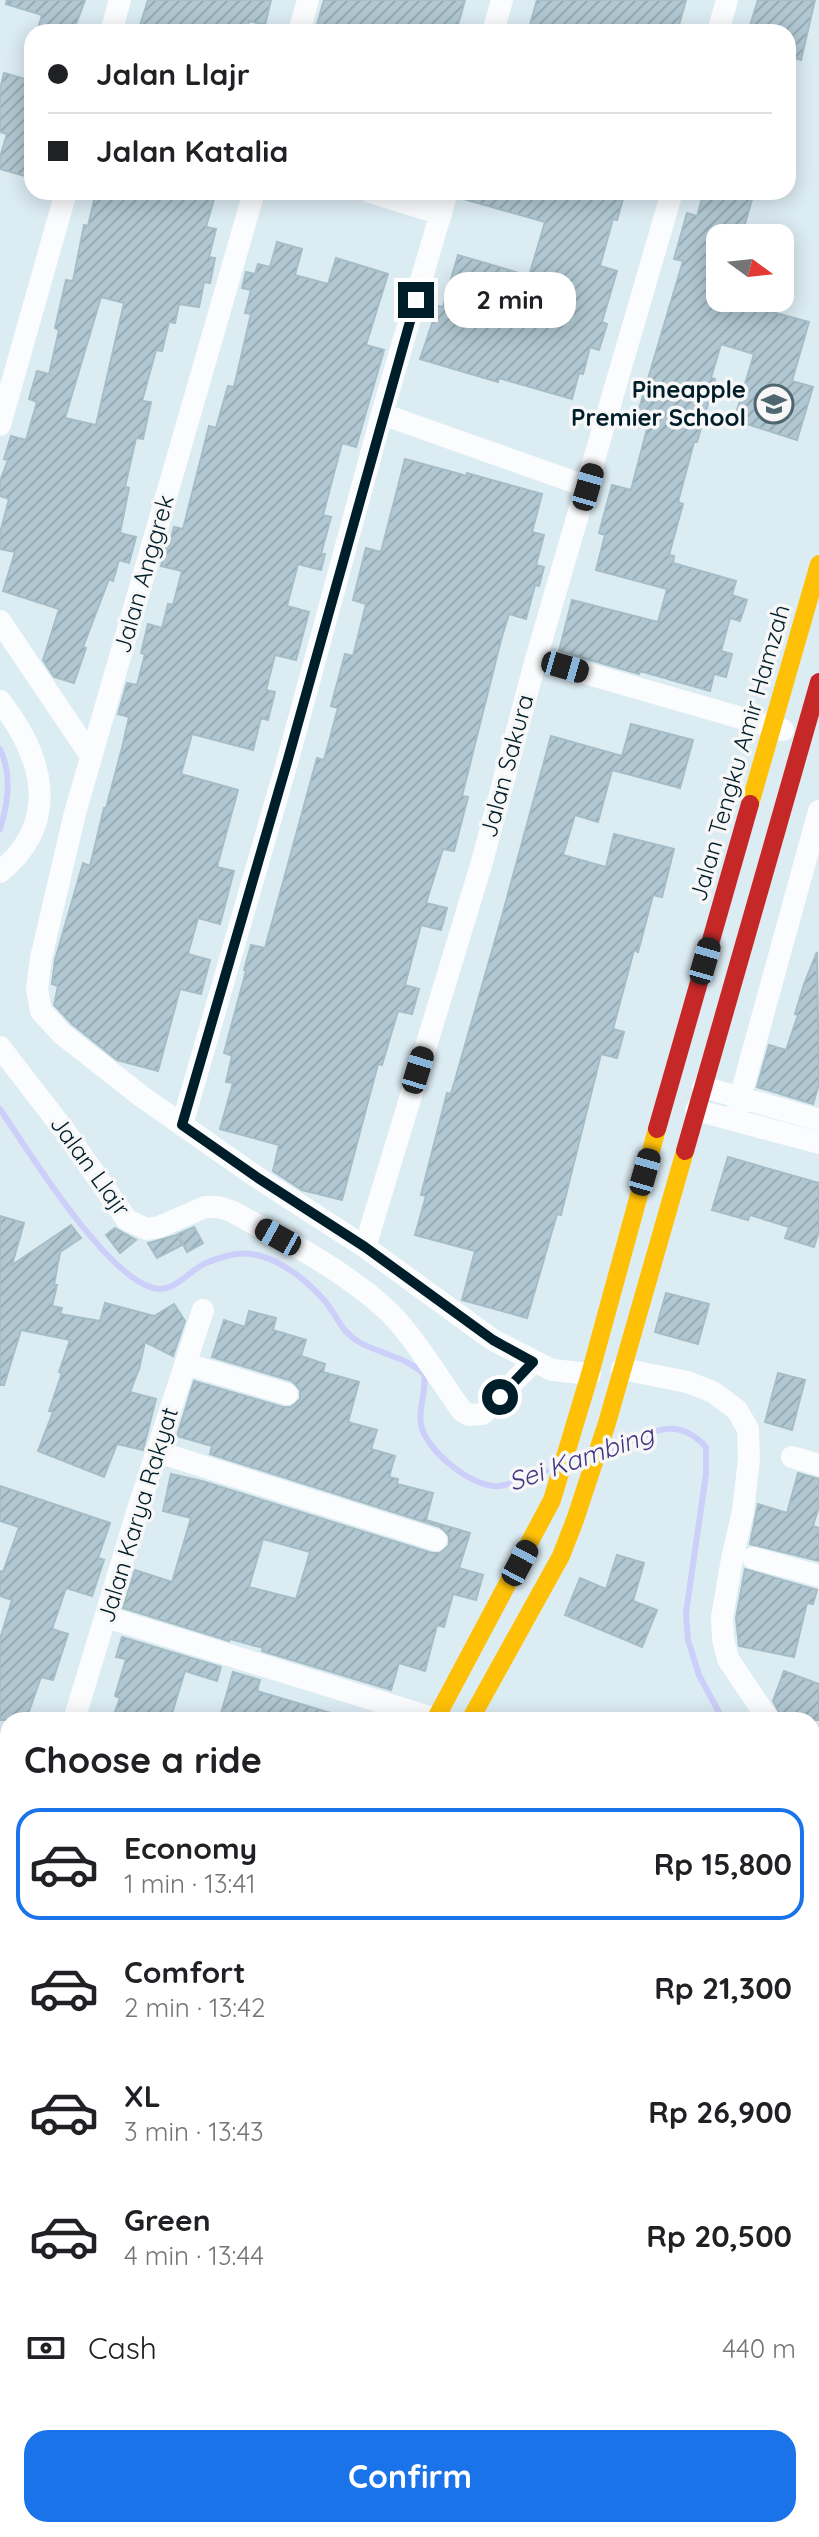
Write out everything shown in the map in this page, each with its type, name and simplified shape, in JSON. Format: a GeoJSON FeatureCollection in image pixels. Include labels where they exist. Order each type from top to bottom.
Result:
{"type":"FeatureCollection","features":[{"type":"Feature","properties":{"kind":"main road","name":"Jalan Tengku Amir Hamzah"},"geometry":{"type":"LineString","coordinates":[[440,1712],[552,1500],[819,564]]}},
{"type":"Feature","properties":{"kind":"main road"},"geometry":{"type":"LineString","coordinates":[[474,1712],[561,1556],[587,1483],[607,1423],[819,682]]}},
{"type":"Feature","properties":{"kind":"street"},"geometry":{"type":"LineString","coordinates":[[113,24],[120,0]]}},
{"type":"Feature","properties":{"kind":"street"},"geometry":{"type":"LineString","coordinates":[[301,24],[308,0]]}},
{"type":"Feature","properties":{"kind":"street"},"geometry":{"type":"LineString","coordinates":[[495,24],[502,0]]}},
{"type":"Feature","properties":{"kind":"street"},"geometry":{"type":"LineString","coordinates":[[720,24],[727,0]]}},
{"type":"Feature","properties":{"kind":"street"},"geometry":{"type":"LineString","coordinates":[[0,425],[64,200]]}},
{"type":"Feature","properties":{"kind":"street","name":"Jalan Anggrek"},"geometry":{"type":"LineString","coordinates":[[182,1125],[62,1034],[41,1011],[37,989],[41,958],[91,756],[252,200]]}},
{"type":"Feature","properties":{"kind":"street"},"geometry":{"type":"LineString","coordinates":[[396,200],[441,214]]}},
{"type":"Feature","properties":{"kind":"street"},"geometry":{"type":"LineString","coordinates":[[445,200],[182,1125],[365,1247],[493,1340],[552,1370],[590,1374]]}},
{"type":"Feature","properties":{"kind":"street","name":"Jalan Sakura"},"geometry":{"type":"LineString","coordinates":[[365,1247],[482,862],[536,659],[670,200]]}},
{"type":"Feature","properties":{"kind":"street"},"geometry":{"type":"LineString","coordinates":[[382,414],[588,487]]}},
{"type":"Feature","properties":{"kind":"street"},"geometry":{"type":"LineString","coordinates":[[0,621],[91,756]]}},
{"type":"Feature","properties":{"kind":"street"},"geometry":{"type":"LineString","coordinates":[[536,659],[804,736]]}},
{"type":"Feature","properties":{"kind":"street"},"geometry":{"type":"LineString","coordinates":[[0,701],[27,741],[41,781],[40,808],[32,837],[16,859],[0,872]]}},
{"type":"Feature","properties":{"kind":"street"},"geometry":{"type":"LineString","coordinates":[[737,1109],[819,811]]}},
{"type":"Feature","properties":{"kind":"street","name":"Jalan Llajr"},"geometry":{"type":"LineString","coordinates":[[0,1047],[64,1130],[120,1212],[136,1226],[147,1229],[159,1227],[205,1207],[218,1207],[305,1251],[366,1292],[391,1313],[462,1411],[469,1415],[483,1414],[533,1362]]}},
{"type":"Feature","properties":{"kind":"street"},"geometry":{"type":"LineString","coordinates":[[703,1087],[737,1109],[819,1143]]}},
{"type":"Feature","properties":{"kind":"street"},"geometry":{"type":"LineString","coordinates":[[696,1110],[737,1109],[819,1120]]}},
{"type":"Feature","properties":{"kind":"street","name":"Jalan Karya Rakyat"},"geometry":{"type":"LineString","coordinates":[[76,1712],[203,1310]]}},
{"type":"Feature","properties":{"kind":"street"},"geometry":{"type":"LineString","coordinates":[[186,1364],[287,1394]]}},
{"type":"Feature","properties":{"kind":"street"},"geometry":{"type":"LineString","coordinates":[[622,1369],[687,1382],[713,1392],[737,1410],[748,1429],[745,1498],[722,1617],[723,1639],[728,1659],[764,1712]]}},
{"type":"Feature","properties":{"kind":"street"},"geometry":{"type":"LineString","coordinates":[[158,1452],[436,1540]]}},
{"type":"Feature","properties":{"kind":"street"},"geometry":{"type":"LineString","coordinates":[[792,1457],[819,1465]]}},
{"type":"Feature","properties":{"kind":"street"},"geometry":{"type":"LineString","coordinates":[[753,1558],[819,1576]]}},
{"type":"Feature","properties":{"kind":"street"},"geometry":{"type":"LineString","coordinates":[[106,1617],[410,1712]]}},
{"type":"Feature","properties":{"kind":"building"},"geometry":{"type":"Polygon","coordinates":[[[7,0],[85,0],[76,24],[39,24],[42,15],[6,4],[7,0]]]}},
{"type":"Feature","properties":{"kind":"building"},"geometry":{"type":"Polygon","coordinates":[[[148,0],[271,0],[265,24],[249,21],[248,24],[140,24],[148,0]]]}},
{"type":"Feature","properties":{"kind":"building"},"geometry":{"type":"Polygon","coordinates":[[[324,0],[465,0],[458,24],[317,24],[324,0]]]}},
{"type":"Feature","properties":{"kind":"building"},"geometry":{"type":"Polygon","coordinates":[[[537,0],[686,0],[679,24],[530,24],[537,0]]]}},
{"type":"Feature","properties":{"kind":"building"},"geometry":{"type":"Polygon","coordinates":[[[758,0],[815,0],[801,60],[796,58],[796,24],[750,24],[758,0]]]}},
{"type":"Feature","properties":{"kind":"building"},"geometry":{"type":"Polygon","coordinates":[[[4,73],[24,79],[24,176],[0,169],[7,134],[0,132],[0,89],[4,73]]]}},
{"type":"Feature","properties":{"kind":"building"},"geometry":{"type":"Polygon","coordinates":[[[94,200],[214,200],[206,227],[216,229],[209,257],[215,258],[210,283],[204,282],[199,307],[179,304],[175,323],[169,322],[162,351],[156,350],[142,401],[151,402],[143,439],[136,438],[125,487],[129,488],[120,533],[136,537],[129,563],[119,560],[113,581],[109,579],[83,647],[86,648],[74,683],[54,677],[43,660],[59,609],[3,591],[15,552],[0,549],[0,533],[9,499],[0,496],[0,481],[8,460],[4,459],[11,436],[26,440],[37,402],[29,399],[37,371],[49,374],[66,280],[73,281],[84,225],[88,226],[94,200]],[[101,297],[65,418],[96,425],[124,303],[101,297]]]}},
{"type":"Feature","properties":{"kind":"building"},"geometry":{"type":"Polygon","coordinates":[[[467,200],[623,200],[617,220],[613,219],[600,266],[617,271],[602,322],[607,324],[599,350],[590,347],[572,399],[420,359],[438,306],[443,307],[458,255],[529,276],[545,222],[467,200]]]}},
{"type":"Feature","properties":{"kind":"building"},"geometry":{"type":"Polygon","coordinates":[[[702,200],[752,200],[745,224],[706,224],[706,312],[772,312],[809,322],[792,381],[813,387],[797,440],[734,420],[754,354],[721,344],[711,378],[715,379],[678,502],[683,504],[669,555],[674,556],[673,563],[736,581],[732,595],[747,600],[740,621],[730,618],[721,651],[732,654],[726,677],[714,674],[710,691],[559,651],[572,600],[658,622],[667,589],[596,570],[605,535],[599,533],[612,485],[631,490],[647,429],[634,426],[683,261],[674,259],[687,213],[697,216],[702,200]]]}},
{"type":"Feature","properties":{"kind":"building"},"geometry":{"type":"Polygon","coordinates":[[[277,242],[302,249],[295,275],[328,284],[336,258],[388,274],[366,345],[384,350],[356,447],[342,443],[323,515],[331,517],[321,554],[325,554],[321,570],[298,564],[287,606],[309,612],[296,660],[275,655],[266,690],[275,692],[268,720],[261,718],[253,750],[192,734],[181,774],[238,790],[217,867],[234,871],[220,924],[198,918],[188,954],[210,960],[201,994],[180,989],[158,1071],[117,1060],[72,1024],[54,1005],[58,986],[52,984],[55,960],[83,863],[90,866],[122,748],[129,717],[118,714],[127,683],[137,685],[148,624],[162,628],[168,604],[173,605],[182,571],[161,566],[167,545],[174,527],[183,529],[209,426],[216,428],[228,386],[234,387],[251,314],[245,313],[251,290],[242,288],[246,272],[255,274],[258,264],[270,267],[277,242]]]}},
{"type":"Feature","properties":{"kind":"building"},"geometry":{"type":"Polygon","coordinates":[[[405,459],[542,494],[532,532],[544,535],[536,565],[544,567],[539,586],[535,585],[526,619],[509,614],[462,796],[468,797],[454,851],[443,849],[426,903],[447,908],[441,930],[421,925],[405,985],[419,989],[412,1014],[398,1011],[382,1065],[378,1064],[342,1200],[302,1190],[273,1171],[279,1145],[220,1129],[233,1083],[226,1082],[232,1056],[224,1053],[251,945],[265,948],[317,758],[324,760],[338,708],[331,706],[345,654],[353,656],[366,604],[353,600],[366,548],[381,552],[405,459]]]}},
{"type":"Feature","properties":{"kind":"building"},"geometry":{"type":"Polygon","coordinates":[[[631,724],[693,740],[680,788],[612,770],[598,822],[575,815],[563,855],[606,867],[614,834],[674,849],[662,897],[653,895],[638,952],[634,950],[613,1029],[624,1032],[617,1058],[601,1054],[561,1215],[557,1214],[527,1318],[462,1300],[475,1251],[415,1235],[426,1196],[421,1195],[447,1093],[451,1094],[551,736],[622,756],[631,724]]]}},
{"type":"Feature","properties":{"kind":"building"},"geometry":{"type":"Polygon","coordinates":[[[817,952],[819,1084],[813,1104],[757,1087],[769,1045],[786,1050],[804,984],[817,952]]]}},
{"type":"Feature","properties":{"kind":"building"},"geometry":{"type":"Polygon","coordinates":[[[728,1157],[819,1183],[819,1231],[814,1247],[785,1238],[789,1227],[750,1215],[748,1220],[712,1210],[728,1157]]]}},
{"type":"Feature","properties":{"kind":"building"},"geometry":{"type":"Polygon","coordinates":[[[0,1216],[24,1223],[12,1265],[71,1225],[81,1238],[60,1252],[52,1306],[62,1308],[60,1314],[100,1321],[105,1303],[154,1316],[174,1304],[185,1321],[173,1356],[145,1342],[130,1392],[156,1399],[143,1450],[117,1444],[104,1477],[38,1451],[53,1412],[49,1411],[70,1340],[21,1330],[4,1385],[0,1385],[0,1216]]]}},
{"type":"Feature","properties":{"kind":"building"},"geometry":{"type":"Polygon","coordinates":[[[194,1227],[203,1243],[187,1252],[178,1234],[194,1227]]]}},
{"type":"Feature","properties":{"kind":"building"},"geometry":{"type":"Polygon","coordinates":[[[115,1228],[136,1240],[120,1253],[106,1235],[115,1228]]]}},
{"type":"Feature","properties":{"kind":"building"},"geometry":{"type":"Polygon","coordinates":[[[177,1235],[182,1245],[157,1258],[148,1243],[177,1235]]]}},
{"type":"Feature","properties":{"kind":"building"},"geometry":{"type":"Polygon","coordinates":[[[666,1293],[709,1304],[698,1344],[655,1332],[666,1293]]]}},
{"type":"Feature","properties":{"kind":"building"},"geometry":{"type":"Polygon","coordinates":[[[249,1311],[276,1318],[273,1330],[306,1340],[301,1356],[325,1364],[323,1372],[359,1382],[348,1422],[377,1430],[371,1449],[395,1456],[389,1477],[398,1479],[397,1484],[433,1493],[426,1520],[470,1533],[459,1568],[483,1575],[476,1600],[453,1594],[444,1627],[437,1625],[425,1671],[399,1663],[391,1690],[262,1651],[263,1648],[229,1641],[123,1608],[135,1570],[172,1582],[191,1518],[163,1511],[171,1474],[432,1553],[440,1553],[449,1545],[449,1536],[440,1527],[210,1454],[212,1446],[177,1436],[194,1381],[283,1407],[291,1407],[300,1399],[300,1390],[292,1381],[212,1357],[224,1320],[245,1327],[249,1311]],[[263,1539],[249,1587],[296,1599],[310,1552],[263,1539]]]}},
{"type":"Feature","properties":{"kind":"building"},"geometry":{"type":"Polygon","coordinates":[[[778,1373],[805,1380],[792,1430],[765,1422],[778,1373]]]}},
{"type":"Feature","properties":{"kind":"building"},"geometry":{"type":"Polygon","coordinates":[[[798,1473],[819,1479],[819,1506],[813,1526],[819,1528],[819,1561],[750,1544],[758,1504],[787,1513],[798,1473]]]}},
{"type":"Feature","properties":{"kind":"building"},"geometry":{"type":"Polygon","coordinates":[[[0,1486],[110,1523],[98,1558],[104,1560],[92,1596],[66,1588],[52,1629],[68,1634],[53,1680],[41,1677],[29,1712],[0,1712],[0,1639],[12,1600],[0,1596],[0,1571],[3,1572],[19,1527],[0,1521],[0,1486]]]}},
{"type":"Feature","properties":{"kind":"building"},"geometry":{"type":"Polygon","coordinates":[[[617,1555],[644,1563],[633,1601],[657,1610],[642,1647],[565,1615],[580,1578],[606,1589],[617,1555]]]}},
{"type":"Feature","properties":{"kind":"building"},"geometry":{"type":"Polygon","coordinates":[[[745,1569],[817,1590],[813,1604],[807,1603],[794,1657],[739,1646],[736,1618],[745,1569]]]}},
{"type":"Feature","properties":{"kind":"building"},"geometry":{"type":"Polygon","coordinates":[[[122,1637],[221,1667],[217,1681],[185,1671],[172,1712],[115,1712],[120,1698],[115,1696],[126,1659],[116,1657],[122,1637]]]}},
{"type":"Feature","properties":{"kind":"building"},"geometry":{"type":"Polygon","coordinates":[[[784,1671],[819,1684],[819,1712],[779,1712],[773,1701],[784,1671]]]}},
{"type":"Feature","properties":{"kind":"building"},"geometry":{"type":"Polygon","coordinates":[[[233,1672],[260,1680],[257,1691],[328,1712],[221,1712],[233,1672]]]}},
{"type":"Feature","properties":{"kind":"waterway","name":"Sei Kambing"},"geometry":{"type":"LineString","coordinates":[[0,749],[8,789],[0,829]]}},
{"type":"Feature","properties":{"kind":"waterway","name":"Sei Kambing"},"geometry":{"type":"LineString","coordinates":[[0,1109],[69,1210],[113,1261],[134,1278],[161,1289],[175,1285],[206,1263],[235,1254],[272,1260],[316,1291],[353,1338],[424,1374],[421,1424],[431,1445],[451,1466],[476,1481],[499,1486],[546,1471]]}},
{"type":"Feature","properties":{"kind":"waterway","name":"Sei Kambing"},"geometry":{"type":"LineString","coordinates":[[610,1450],[648,1434],[671,1429],[694,1436],[706,1447],[706,1474],[686,1613],[688,1640],[699,1675],[719,1712]]}},
{"type":"Feature","properties":{"kind":"traffic: slow"},"geometry":{"type":"LineString","coordinates":[[750,804],[819,564]]}},
{"type":"Feature","properties":{"kind":"traffic: slow"},"geometry":{"type":"LineString","coordinates":[[439,1712],[552,1500],[657,1129]]}},
{"type":"Feature","properties":{"kind":"traffic: slow"},"geometry":{"type":"LineString","coordinates":[[474,1712],[561,1556],[575,1520],[607,1423],[685,1151]]}},
{"type":"Feature","properties":{"kind":"traffic: jam"},"geometry":{"type":"LineString","coordinates":[[685,1151],[819,682]]}},
{"type":"Feature","properties":{"kind":"traffic: jam"},"geometry":{"type":"LineString","coordinates":[[657,1129],[750,804]]}},
{"type":"Feature","properties":{"kind":"place","name":"Pineapple Premier School"},"geometry":{"type":"Point","coordinates":[774,404]}},
{"type":"Feature","properties":{"kind":"route"},"geometry":{"type":"LineString","coordinates":[[416,300],[182,1125],[365,1247],[493,1340],[533,1362],[500,1397]]}}]}
